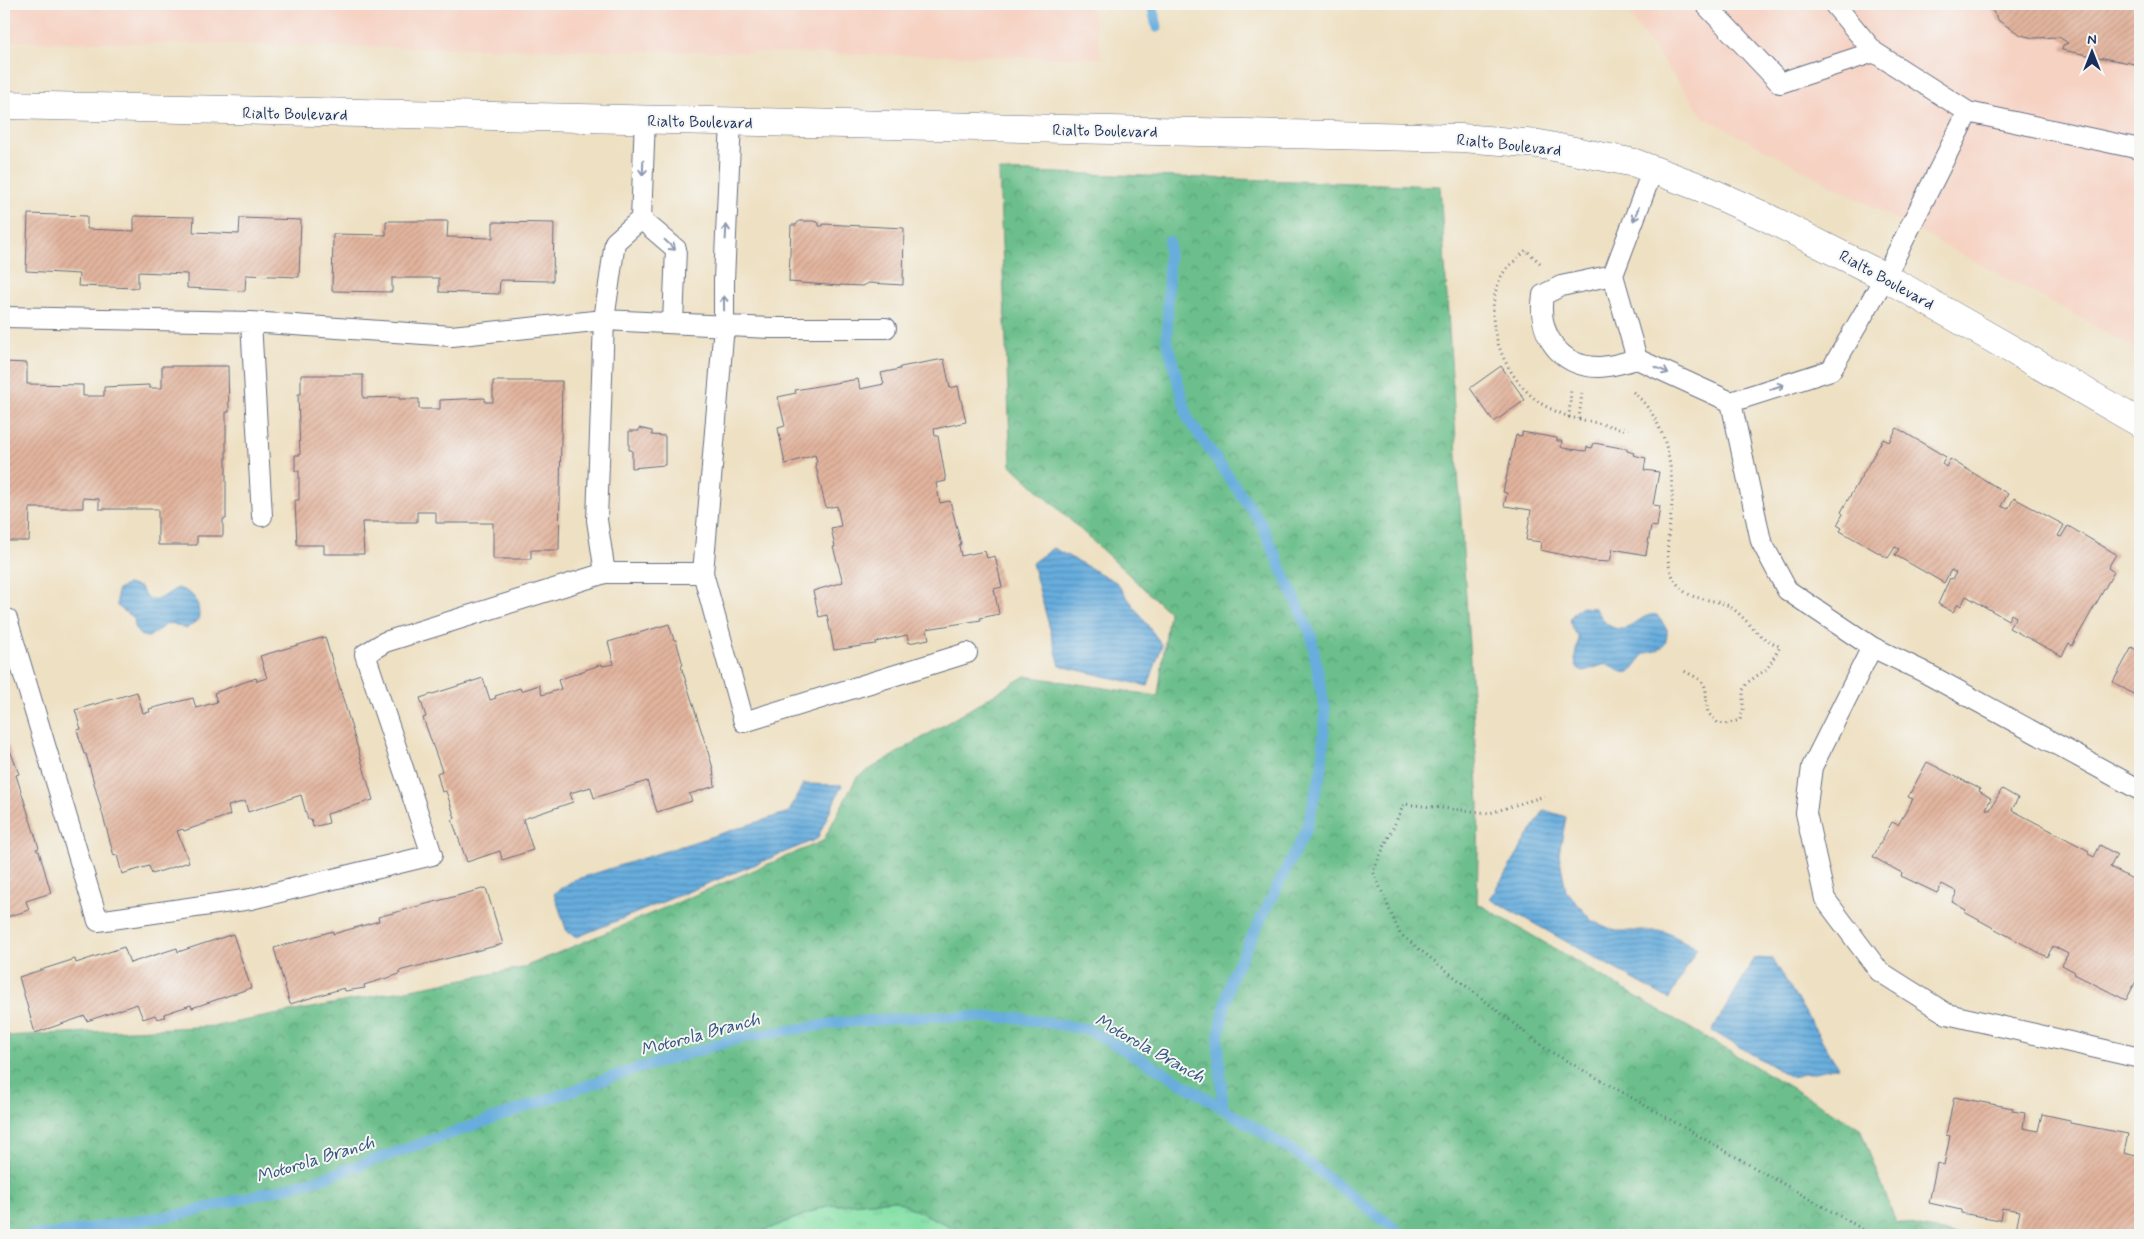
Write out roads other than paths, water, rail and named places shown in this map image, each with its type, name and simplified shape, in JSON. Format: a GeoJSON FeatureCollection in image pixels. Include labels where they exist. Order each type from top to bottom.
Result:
{"type":"FeatureCollection","features":[{"type":"Feature","properties":{"kind":"street","name":"Rialto Boulevard"},"geometry":{"type":"LineString","coordinates":[[4,105],[1462,138],[1538,144],[1635,163],[1764,216],[1885,277],[2140,423]]}},
{"type":"Feature","properties":{"kind":"lane"},"geometry":{"type":"LineString","coordinates":[[1705,4],[1780,83],[1874,52]]}},
{"type":"Feature","properties":{"kind":"lane"},"geometry":{"type":"LineString","coordinates":[[1834,4],[1874,52],[1968,112],[2140,149]]}},
{"type":"Feature","properties":{"kind":"lane"},"geometry":{"type":"LineString","coordinates":[[1613,275],[1561,286],[1543,295],[1541,311],[1547,335],[1561,355],[1570,361],[1599,367],[1638,359],[1731,402],[1830,370],[1885,277],[1968,112]]}},
{"type":"Feature","properties":{"kind":"lane"},"geometry":{"type":"LineString","coordinates":[[605,573],[597,520],[604,320],[615,242],[641,219],[644,119]]}},
{"type":"Feature","properties":{"kind":"lane"},"geometry":{"type":"LineString","coordinates":[[731,121],[724,280],[724,325],[703,573],[744,722],[967,653]]}},
{"type":"Feature","properties":{"kind":"lane"},"geometry":{"type":"LineString","coordinates":[[1638,359],[1613,275],[1653,169]]}},
{"type":"Feature","properties":{"kind":"lane"},"geometry":{"type":"LineString","coordinates":[[641,219],[676,249],[673,323]]}},
{"type":"Feature","properties":{"kind":"lane"},"geometry":{"type":"LineString","coordinates":[[4,317],[252,322],[452,336],[604,320],[724,325],[886,328]]}},
{"type":"Feature","properties":{"kind":"lane"},"geometry":{"type":"LineString","coordinates":[[252,322],[262,516]]}},
{"type":"Feature","properties":{"kind":"lane"},"geometry":{"type":"LineString","coordinates":[[1731,402],[1761,541],[1787,590],[1872,647],[2140,790]]}},
{"type":"Feature","properties":{"kind":"lane"},"geometry":{"type":"LineString","coordinates":[[4,619],[7,619],[98,921],[251,899],[432,856],[365,654],[385,642],[605,573],[703,573]]}},
{"type":"Feature","properties":{"kind":"lane"},"geometry":{"type":"LineString","coordinates":[[1872,647],[1812,766],[1806,813],[1825,899],[1879,971],[1947,1014],[2140,1058]]}},
{"type":"Feature","properties":{"kind":"water"},"geometry":{"type":"Polygon","coordinates":[[[1053,548],[1116,582],[1162,645],[1148,686],[1060,666],[1032,563],[1053,548]]]}},
{"type":"Feature","properties":{"kind":"water"},"geometry":{"type":"Polygon","coordinates":[[[127,584],[140,587],[145,595],[151,599],[159,598],[178,588],[184,590],[195,599],[199,619],[186,629],[171,623],[165,625],[149,637],[141,636],[136,629],[134,618],[117,606],[117,591],[127,584]]]}},
{"type":"Feature","properties":{"kind":"water"},"geometry":{"type":"Polygon","coordinates":[[[1581,607],[1595,608],[1605,623],[1617,629],[1629,627],[1650,615],[1657,615],[1667,629],[1665,643],[1662,648],[1643,655],[1633,670],[1628,672],[1619,671],[1606,664],[1584,671],[1577,668],[1575,656],[1578,638],[1570,622],[1572,615],[1581,607]]]}},
{"type":"Feature","properties":{"kind":"water"},"geometry":{"type":"Polygon","coordinates":[[[803,784],[842,785],[817,839],[577,937],[567,932],[554,893],[574,880],[789,812],[803,784]]]}},
{"type":"Feature","properties":{"kind":"water"},"geometry":{"type":"Polygon","coordinates":[[[1544,810],[1566,817],[1559,854],[1566,891],[1592,921],[1616,931],[1664,931],[1697,948],[1669,999],[1490,899],[1544,810]]]}},
{"type":"Feature","properties":{"kind":"water"},"geometry":{"type":"Polygon","coordinates":[[[1755,958],[1773,959],[1838,1067],[1791,1077],[1712,1031],[1755,958]]]}},
{"type":"Feature","properties":{"kind":"waterway"},"geometry":{"type":"LineString","coordinates":[[1152,4],[1157,27]]}},
{"type":"Feature","properties":{"kind":"waterway"},"geometry":{"type":"LineString","coordinates":[[1169,241],[1167,341],[1188,419],[1261,523],[1311,635],[1325,710],[1322,768],[1306,830],[1231,978],[1218,1040],[1223,1108]]}},
{"type":"Feature","properties":{"kind":"waterway","name":"Motorola Branch"},"geometry":{"type":"LineString","coordinates":[[28,1235],[54,1234],[183,1214],[320,1179],[620,1074],[740,1038],[836,1023],[937,1016],[1018,1018],[1087,1029],[1162,1071],[1293,1151],[1403,1235]]}}]}
